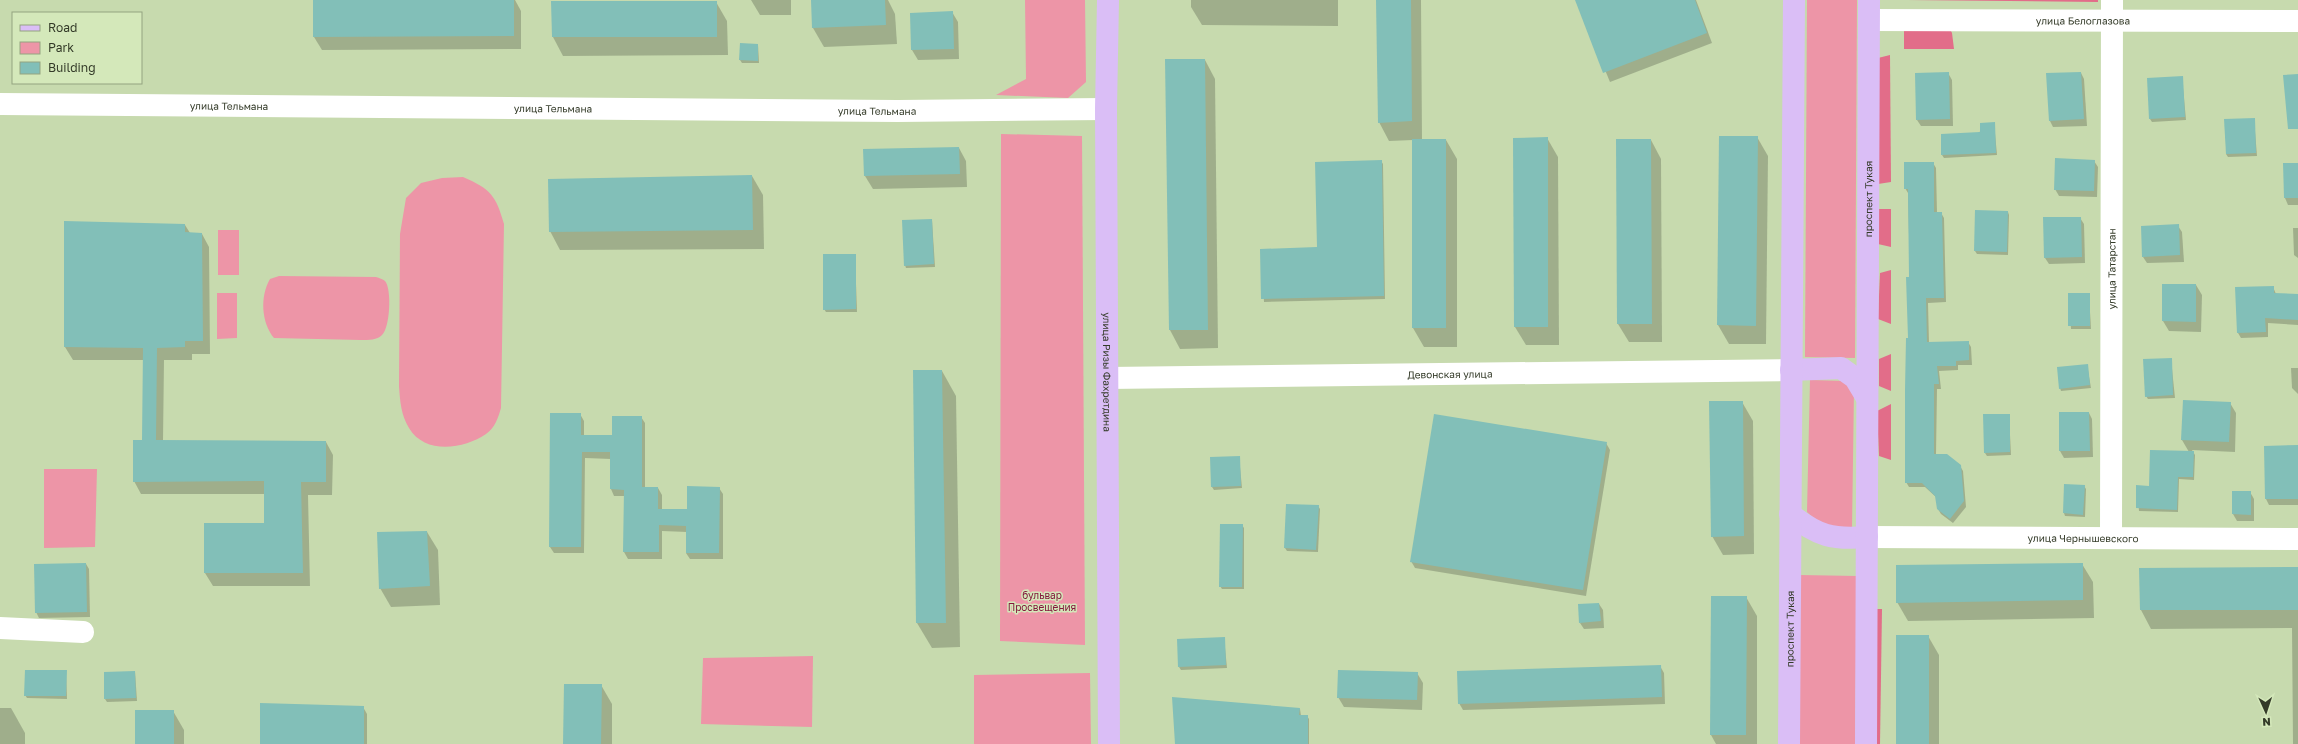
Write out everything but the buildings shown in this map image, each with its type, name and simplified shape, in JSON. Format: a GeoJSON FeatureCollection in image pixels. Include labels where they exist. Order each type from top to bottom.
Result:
{"type":"FeatureCollection","features":[{"type":"Feature","properties":{"kind":"main road","name":"улица Ризы Фахретдина"},"geometry":{"type":"LineString","coordinates":[[1108,0],[1106,109],[1110,744]]}},
{"type":"Feature","properties":{"kind":"main road","name":"проспект Тукая"},"geometry":{"type":"LineString","coordinates":[[1789,744],[1794,0]]}},
{"type":"Feature","properties":{"kind":"main road","name":"проспект Тукая"},"geometry":{"type":"LineString","coordinates":[[1866,744],[1869,10]]}},
{"type":"Feature","properties":{"kind":"main road"},"geometry":{"type":"LineString","coordinates":[[1791,370],[1841,368],[1855,378],[1867,398]]}},
{"type":"Feature","properties":{"kind":"main road"},"geometry":{"type":"LineString","coordinates":[[1790,514],[1808,528],[1820,534],[1841,538],[1867,537]]}},
{"type":"Feature","properties":{"kind":"street","name":"улица Белоглазова"},"geometry":{"type":"LineString","coordinates":[[1869,10],[2112,10],[2298,21]]}},
{"type":"Feature","properties":{"kind":"street","name":"улица Татарстан"},"geometry":{"type":"LineString","coordinates":[[2111,538],[2112,10]]}},
{"type":"Feature","properties":{"kind":"street","name":"улица Тельмана"},"geometry":{"type":"LineString","coordinates":[[0,104],[898,112],[1106,109]]}},
{"type":"Feature","properties":{"kind":"street","name":"Девонская улица"},"geometry":{"type":"LineString","coordinates":[[1108,378],[1791,370]]}},
{"type":"Feature","properties":{"kind":"street","name":"улица Чернышевского"},"geometry":{"type":"LineString","coordinates":[[1867,537],[2298,539]]}},
{"type":"Feature","properties":{"kind":"street"},"geometry":{"type":"LineString","coordinates":[[0,628],[83,632]]}},
{"type":"Feature","properties":{"kind":"green space"},"geometry":{"type":"Polygon","coordinates":[[[1025,0],[1085,0],[1086,82],[1068,98],[996,95],[1026,79],[1025,0]]]}},
{"type":"Feature","properties":{"kind":"green space"},"geometry":{"type":"Polygon","coordinates":[[[1807,0],[1857,0],[1855,358],[1805,357],[1807,0]]]}},
{"type":"Feature","properties":{"kind":"green space","name":"бульвар Просвещения"},"geometry":{"type":"Polygon","coordinates":[[[1001,134],[1082,136],[1085,645],[1000,641],[1001,134]]]}},
{"type":"Feature","properties":{"kind":"green space"},"geometry":{"type":"Polygon","coordinates":[[[463,177],[480,185],[491,194],[495,200],[504,224],[501,408],[494,426],[489,432],[467,443],[445,447],[435,446],[416,437],[406,423],[401,408],[399,386],[400,234],[406,198],[421,183],[442,178],[463,177]]]}},
{"type":"Feature","properties":{"kind":"green space"},"geometry":{"type":"Polygon","coordinates":[[[218,230],[239,230],[239,275],[218,275],[218,230]]]}},
{"type":"Feature","properties":{"kind":"green space"},"geometry":{"type":"Polygon","coordinates":[[[279,276],[376,277],[385,281],[389,292],[389,308],[385,331],[378,338],[367,340],[274,338],[266,324],[263,301],[270,279],[279,276]]]}},
{"type":"Feature","properties":{"kind":"green space"},"geometry":{"type":"Polygon","coordinates":[[[217,293],[237,293],[237,338],[217,339],[217,293]]]}},
{"type":"Feature","properties":{"kind":"green space"},"geometry":{"type":"Polygon","coordinates":[[[1810,380],[1844,381],[1854,389],[1852,530],[1822,523],[1807,512],[1810,380]]]}},
{"type":"Feature","properties":{"kind":"green space"},"geometry":{"type":"Polygon","coordinates":[[[44,469],[97,469],[95,547],[44,548],[44,469]]]}},
{"type":"Feature","properties":{"kind":"green space"},"geometry":{"type":"Polygon","coordinates":[[[1800,575],[1857,576],[1855,744],[1798,744],[1800,575]]]}},
{"type":"Feature","properties":{"kind":"green space"},"geometry":{"type":"Polygon","coordinates":[[[813,656],[812,727],[701,724],[703,658],[813,656]]]}},
{"type":"Feature","properties":{"kind":"green space"},"geometry":{"type":"Polygon","coordinates":[[[1090,673],[1091,744],[974,744],[974,675],[1090,673]]]}},
{"type":"Feature","properties":{"kind":"shaded area"},"geometry":{"type":"Polygon","coordinates":[[[1908,0],[2098,0],[2098,2],[1908,0]]]}},
{"type":"Feature","properties":{"kind":"shaded area"},"geometry":{"type":"Polygon","coordinates":[[[1904,26],[1949,27],[1952,33],[1954,49],[1904,49],[1904,26]]]}},
{"type":"Feature","properties":{"kind":"shaded area"},"geometry":{"type":"Polygon","coordinates":[[[1890,55],[1891,182],[1878,184],[1878,58],[1890,55]]]}},
{"type":"Feature","properties":{"kind":"shaded area"},"geometry":{"type":"Polygon","coordinates":[[[1879,209],[1891,209],[1891,247],[1878,244],[1879,209]]]}},
{"type":"Feature","properties":{"kind":"shaded area"},"geometry":{"type":"Polygon","coordinates":[[[1891,270],[1891,324],[1878,319],[1880,273],[1891,270]]]}},
{"type":"Feature","properties":{"kind":"shaded area"},"geometry":{"type":"Polygon","coordinates":[[[1891,354],[1891,391],[1879,386],[1879,359],[1891,354]]]}},
{"type":"Feature","properties":{"kind":"shaded area"},"geometry":{"type":"Polygon","coordinates":[[[1891,404],[1891,460],[1879,456],[1877,411],[1891,404]]]}},
{"type":"Feature","properties":{"kind":"shaded area"},"geometry":{"type":"Polygon","coordinates":[[[1874,609],[1882,609],[1880,744],[1873,744],[1874,609]]]}}]}
